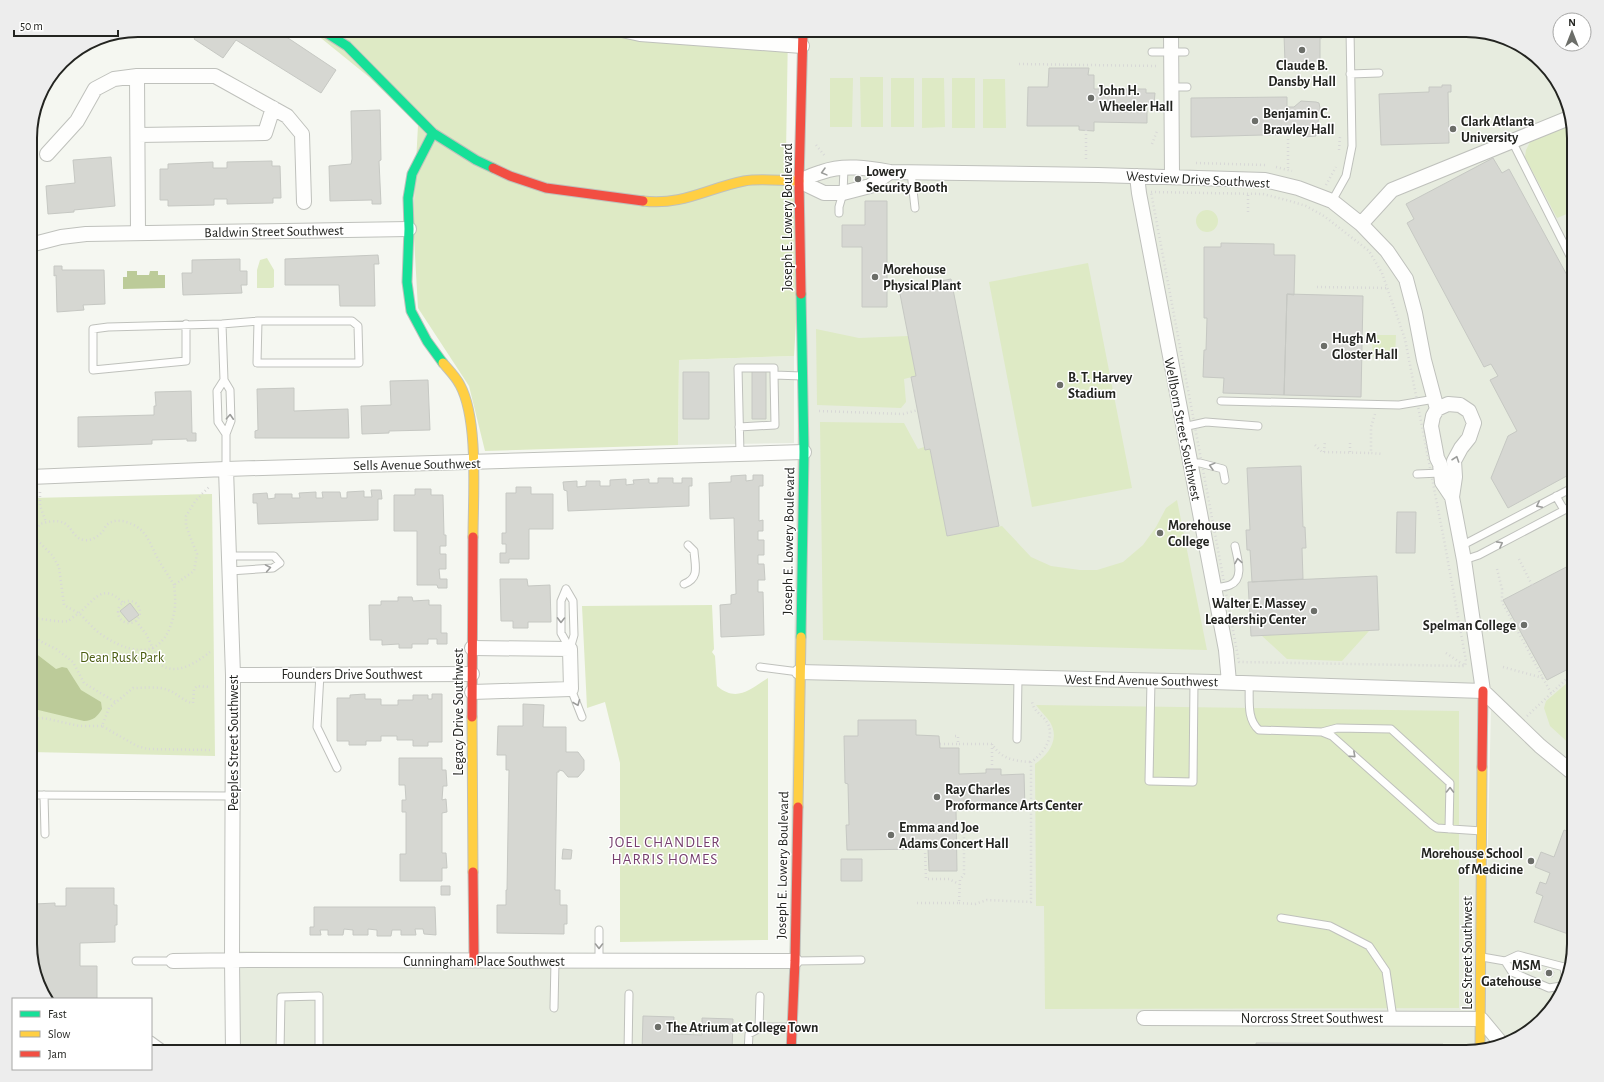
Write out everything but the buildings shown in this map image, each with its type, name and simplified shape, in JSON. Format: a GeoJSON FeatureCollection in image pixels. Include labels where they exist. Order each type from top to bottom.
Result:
{"type":"FeatureCollection","features":[{"type":"Feature","properties":{"kind":"street","name":"Westview Drive Southwest"},"geometry":{"type":"LineString","coordinates":[[333,37],[347,46],[433,133],[476,160],[510,176],[546,188],[652,202],[681,200],[723,186],[746,181],[799,181],[824,171],[844,168],[870,168],[890,172],[1172,176],[1265,180],[1298,188],[1332,201],[1362,224],[1387,251],[1406,279],[1416,313],[1424,360],[1436,404]]}},
{"type":"Feature","properties":{"kind":"street"},"geometry":{"type":"LineString","coordinates":[[680,37],[802,46]]}},
{"type":"Feature","properties":{"kind":"street","name":"Joseph E. Lowery Boulevard"},"geometry":{"type":"LineString","coordinates":[[791,1045],[795,962],[804,452],[799,181],[803,37]]}},
{"type":"Feature","properties":{"kind":"street"},"geometry":{"type":"LineString","coordinates":[[1171,37],[1172,176]]}},
{"type":"Feature","properties":{"kind":"street"},"geometry":{"type":"LineString","coordinates":[[137,76],[138,233]]}},
{"type":"Feature","properties":{"kind":"street","name":"Baldwin Street Southwest"},"geometry":{"type":"LineString","coordinates":[[47,154],[77,121],[95,89],[114,79],[137,76],[216,76],[287,116],[302,134],[304,202]]}},
{"type":"Feature","properties":{"kind":"street"},"geometry":{"type":"LineString","coordinates":[[138,135],[265,133],[273,108]]}},
{"type":"Feature","properties":{"kind":"street"},"geometry":{"type":"LineString","coordinates":[[1362,224],[1392,190],[1565,120]]}},
{"type":"Feature","properties":{"kind":"street","name":"Legacy Drive Southwest"},"geometry":{"type":"LineString","coordinates":[[433,133],[412,174],[408,198],[409,229],[407,282],[411,310],[427,341],[460,385],[468,406],[471,427],[473,463],[472,692],[474,961]]}},
{"type":"Feature","properties":{"kind":"street","name":"Westview Drive Southwest"},"geometry":{"type":"LineString","coordinates":[[799,181],[824,193],[843,193],[870,186],[890,172]]}},
{"type":"Feature","properties":{"kind":"street","name":"Wellborn Street Southwest"},"geometry":{"type":"LineString","coordinates":[[1137,176],[1138,193],[1189,425],[1219,587],[1229,682]]}},
{"type":"Feature","properties":{"kind":"street","name":"Baldwin Street Southwest"},"geometry":{"type":"LineString","coordinates":[[37,243],[61,237],[86,234],[409,229]]}},
{"type":"Feature","properties":{"kind":"street"},"geometry":{"type":"LineString","coordinates":[[1452,497],[1436,474],[1440,464],[1436,458],[1431,426],[1436,404],[1460,405],[1469,411],[1474,423],[1469,438],[1454,460],[1455,477],[1452,497],[1464,560],[1483,691],[1540,746],[1567,768]]}},
{"type":"Feature","properties":{"kind":"street","name":"Sells Avenue Southwest"},"geometry":{"type":"LineString","coordinates":[[37,477],[226,469],[473,463],[804,452]]}},
{"type":"Feature","properties":{"kind":"street","name":"Peeples Street Southwest"},"geometry":{"type":"LineString","coordinates":[[226,469],[233,675],[233,1045]]}},
{"type":"Feature","properties":{"kind":"street"},"geometry":{"type":"LineString","coordinates":[[472,648],[570,648],[571,690],[472,692]]}},
{"type":"Feature","properties":{"kind":"street","name":"West End Avenue Southwest"},"geometry":{"type":"LineString","coordinates":[[799,672],[1194,681],[1483,691]]}},
{"type":"Feature","properties":{"kind":"street","name":"Founders Drive Southwest"},"geometry":{"type":"LineString","coordinates":[[233,675],[472,674]]}},
{"type":"Feature","properties":{"kind":"street","name":"Lee Street Southwest"},"geometry":{"type":"LineString","coordinates":[[1480,1044],[1483,691]]}},
{"type":"Feature","properties":{"kind":"street","name":"Cunningham Place Southwest"},"geometry":{"type":"LineString","coordinates":[[173,961],[795,962]]}},
{"type":"Feature","properties":{"kind":"street","name":"Norcross Street Southwest"},"geometry":{"type":"LineString","coordinates":[[1144,1018],[1481,1019]]}},
{"type":"Feature","properties":{"kind":"street"},"geometry":{"type":"LineString","coordinates":[[1481,1019],[1498,1040]]}},
{"type":"Feature","properties":{"kind":"lane"},"geometry":{"type":"LineString","coordinates":[[1332,201],[1346,176],[1352,146],[1350,37]]}},
{"type":"Feature","properties":{"kind":"lane"},"geometry":{"type":"LineString","coordinates":[[1152,52],[1185,52]]}},
{"type":"Feature","properties":{"kind":"lane"},"geometry":{"type":"LineString","coordinates":[[1350,74],[1378,73]]}},
{"type":"Feature","properties":{"kind":"lane"},"geometry":{"type":"LineString","coordinates":[[1171,87],[1187,87]]}},
{"type":"Feature","properties":{"kind":"lane"},"geometry":{"type":"LineString","coordinates":[[1512,141],[1567,250]]}},
{"type":"Feature","properties":{"kind":"lane"},"geometry":{"type":"LineString","coordinates":[[839,213],[843,193],[844,168]]}},
{"type":"Feature","properties":{"kind":"lane"},"geometry":{"type":"LineString","coordinates":[[911,172],[915,208]]}},
{"type":"Feature","properties":{"kind":"lane"},"geometry":{"type":"LineString","coordinates":[[186,324],[186,361],[93,370],[93,329],[108,327],[186,324],[222,324],[258,321],[352,321],[358,326],[359,363],[257,363],[258,321]]}},
{"type":"Feature","properties":{"kind":"lane","name":"Peeples Street Southwest"},"geometry":{"type":"LineString","coordinates":[[222,324],[224,380],[230,390],[231,421],[226,434],[226,469]]}},
{"type":"Feature","properties":{"kind":"lane"},"geometry":{"type":"LineString","coordinates":[[739,426],[775,425],[774,368],[738,368],[739,426],[740,454]]}},
{"type":"Feature","properties":{"kind":"lane"},"geometry":{"type":"LineString","coordinates":[[774,375],[803,376]]}},
{"type":"Feature","properties":{"kind":"lane","name":"Peeples Street Southwest"},"geometry":{"type":"LineString","coordinates":[[224,380],[217,391],[218,422],[226,434]]}},
{"type":"Feature","properties":{"kind":"lane"},"geometry":{"type":"LineString","coordinates":[[1221,401],[1399,405],[1417,402],[1436,404]]}},
{"type":"Feature","properties":{"kind":"lane"},"geometry":{"type":"LineString","coordinates":[[1189,425],[1206,422],[1258,426]]}},
{"type":"Feature","properties":{"kind":"lane"},"geometry":{"type":"LineString","coordinates":[[1196,463],[1223,469],[1225,480]]}},
{"type":"Feature","properties":{"kind":"lane"},"geometry":{"type":"LineString","coordinates":[[1417,474],[1436,474]]}},
{"type":"Feature","properties":{"kind":"lane"},"geometry":{"type":"LineString","coordinates":[[1461,546],[1567,490]]}},
{"type":"Feature","properties":{"kind":"lane"},"geometry":{"type":"LineString","coordinates":[[1556,496],[1567,506]]}},
{"type":"Feature","properties":{"kind":"lane"},"geometry":{"type":"LineString","coordinates":[[1464,560],[1479,555],[1567,509]]}},
{"type":"Feature","properties":{"kind":"lane"},"geometry":{"type":"LineString","coordinates":[[684,584],[692,581],[695,576],[694,551],[688,545]]}},
{"type":"Feature","properties":{"kind":"lane"},"geometry":{"type":"LineString","coordinates":[[1219,587],[1231,585],[1240,572],[1235,546]]}},
{"type":"Feature","properties":{"kind":"lane"},"geometry":{"type":"LineString","coordinates":[[229,556],[274,556],[280,563],[273,568],[230,571]]}},
{"type":"Feature","properties":{"kind":"lane"},"geometry":{"type":"LineString","coordinates":[[566,589],[573,601],[574,635],[570,648],[561,632],[561,601],[566,589]]}},
{"type":"Feature","properties":{"kind":"lane"},"geometry":{"type":"LineString","coordinates":[[760,667],[799,672]]}},
{"type":"Feature","properties":{"kind":"lane"},"geometry":{"type":"LineString","coordinates":[[320,674],[317,727],[337,768]]}},
{"type":"Feature","properties":{"kind":"lane"},"geometry":{"type":"LineString","coordinates":[[1017,739],[1018,677]]}},
{"type":"Feature","properties":{"kind":"lane"},"geometry":{"type":"LineString","coordinates":[[1152,680],[1149,781],[1193,782],[1194,681]]}},
{"type":"Feature","properties":{"kind":"lane"},"geometry":{"type":"LineString","coordinates":[[1249,683],[1250,715],[1253,725],[1259,730],[1322,732],[1337,728],[1391,729],[1450,783],[1449,829]]}},
{"type":"Feature","properties":{"kind":"lane"},"geometry":{"type":"LineString","coordinates":[[571,690],[582,717]]}},
{"type":"Feature","properties":{"kind":"lane"},"geometry":{"type":"LineString","coordinates":[[1322,732],[1332,736],[1432,825],[1437,828],[1482,831]]}},
{"type":"Feature","properties":{"kind":"lane"},"geometry":{"type":"LineString","coordinates":[[37,795],[232,796]]}},
{"type":"Feature","properties":{"kind":"lane"},"geometry":{"type":"LineString","coordinates":[[44,795],[44,834]]}},
{"type":"Feature","properties":{"kind":"lane"},"geometry":{"type":"LineString","coordinates":[[1281,918],[1330,926],[1369,946],[1386,971],[1393,1018]]}},
{"type":"Feature","properties":{"kind":"lane"},"geometry":{"type":"LineString","coordinates":[[599,930],[599,961]]}},
{"type":"Feature","properties":{"kind":"lane"},"geometry":{"type":"LineString","coordinates":[[1481,957],[1505,961],[1518,954],[1564,968]]}},
{"type":"Feature","properties":{"kind":"lane"},"geometry":{"type":"LineString","coordinates":[[795,962],[861,960]]}},
{"type":"Feature","properties":{"kind":"lane"},"geometry":{"type":"LineString","coordinates":[[136,961],[173,961]]}},
{"type":"Feature","properties":{"kind":"lane"},"geometry":{"type":"LineString","coordinates":[[554,1008],[555,961]]}},
{"type":"Feature","properties":{"kind":"lane"},"geometry":{"type":"LineString","coordinates":[[1505,961],[1512,972],[1549,988],[1558,986]]}},
{"type":"Feature","properties":{"kind":"lane"},"geometry":{"type":"LineString","coordinates":[[628,1045],[629,994]]}},
{"type":"Feature","properties":{"kind":"lane"},"geometry":{"type":"LineString","coordinates":[[280,1045],[281,997],[319,996],[319,1045]]}},
{"type":"Feature","properties":{"kind":"lane"},"geometry":{"type":"LineString","coordinates":[[760,996],[760,1029]]}},
{"type":"Feature","properties":{"kind":"lane"},"geometry":{"type":"LineString","coordinates":[[748,1045],[749,1034],[762,1027],[792,1027]]}},
{"type":"Feature","properties":{"kind":"path"},"geometry":{"type":"LineString","coordinates":[[1019,64],[1158,65],[1158,73]]}},
{"type":"Feature","properties":{"kind":"path"},"geometry":{"type":"LineString","coordinates":[[1152,144],[1157,132],[1157,125]]}},
{"type":"Feature","properties":{"kind":"path"},"geometry":{"type":"LineString","coordinates":[[1086,130],[1086,161]]}},
{"type":"Feature","properties":{"kind":"path"},"geometry":{"type":"LineString","coordinates":[[1288,135],[1288,169]]}},
{"type":"Feature","properties":{"kind":"path"},"geometry":{"type":"LineString","coordinates":[[1339,156],[1340,136]]}},
{"type":"Feature","properties":{"kind":"path"},"geometry":{"type":"LineString","coordinates":[[815,143],[825,156],[833,156]]}},
{"type":"Feature","properties":{"kind":"path"},"geometry":{"type":"LineString","coordinates":[[1078,161],[1093,162]]}},
{"type":"Feature","properties":{"kind":"path"},"geometry":{"type":"LineString","coordinates":[[1322,185],[1327,185],[1338,161]]}},
{"type":"Feature","properties":{"kind":"path"},"geometry":{"type":"LineString","coordinates":[[1195,163],[1266,165]]}},
{"type":"Feature","properties":{"kind":"path"},"geometry":{"type":"LineString","coordinates":[[1273,166],[1295,172]]}},
{"type":"Feature","properties":{"kind":"path"},"geometry":{"type":"LineString","coordinates":[[1151,192],[1263,194],[1290,201],[1306,206],[1324,216],[1369,252],[1382,273],[1405,339],[1417,402],[1436,474],[1466,662],[1465,666],[1239,662],[1219,587],[1189,425],[1151,192]]}},
{"type":"Feature","properties":{"kind":"path"},"geometry":{"type":"LineString","coordinates":[[1248,194],[1248,212]]}},
{"type":"Feature","properties":{"kind":"path"},"geometry":{"type":"LineString","coordinates":[[1317,287],[1388,288]]}},
{"type":"Feature","properties":{"kind":"path"},"geometry":{"type":"LineString","coordinates":[[1371,453],[1371,427],[1379,404]]}},
{"type":"Feature","properties":{"kind":"path"},"geometry":{"type":"LineString","coordinates":[[814,411],[903,414],[918,410]]}},
{"type":"Feature","properties":{"kind":"path"},"geometry":{"type":"LineString","coordinates":[[1324,452],[1325,441]]}},
{"type":"Feature","properties":{"kind":"path"},"geometry":{"type":"LineString","coordinates":[[1350,442],[1350,452]]}},
{"type":"Feature","properties":{"kind":"path"},"geometry":{"type":"LineString","coordinates":[[1315,445],[1322,452],[1382,454]]}},
{"type":"Feature","properties":{"kind":"path"},"geometry":{"type":"LineString","coordinates":[[174,585],[194,571],[196,554],[186,526],[186,516],[196,500],[210,486]]}},
{"type":"Feature","properties":{"kind":"path"},"geometry":{"type":"LineString","coordinates":[[40,492],[40,506],[46,522]]}},
{"type":"Feature","properties":{"kind":"path"},"geometry":{"type":"LineString","coordinates":[[37,529],[40,524],[60,521],[68,525],[81,539],[86,540],[93,539],[98,536],[107,524],[114,520],[121,520],[142,531],[150,540],[158,558],[174,585],[174,613],[168,632],[162,642],[152,648],[135,650],[120,646],[96,630],[79,613],[64,605],[59,568],[52,555],[37,540]]}},
{"type":"Feature","properties":{"kind":"path"},"geometry":{"type":"LineString","coordinates":[[1520,559],[1532,585]]}},
{"type":"Feature","properties":{"kind":"path"},"geometry":{"type":"LineString","coordinates":[[1497,569],[1502,588],[1502,602],[1551,693]]}},
{"type":"Feature","properties":{"kind":"path"},"geometry":{"type":"LineString","coordinates":[[37,619],[68,621],[97,596],[103,593],[113,595],[123,603]]}},
{"type":"Feature","properties":{"kind":"path"},"geometry":{"type":"LineString","coordinates":[[132,601],[138,605],[140,608],[140,615],[136,621],[129,623],[120,618],[118,610],[123,603],[132,601]]}},
{"type":"Feature","properties":{"kind":"path"},"geometry":{"type":"LineString","coordinates":[[136,621],[146,634],[161,665],[169,669],[187,666],[199,661],[210,652]]}},
{"type":"Feature","properties":{"kind":"path"},"geometry":{"type":"LineString","coordinates":[[37,638],[56,649],[72,662],[84,682],[117,703]]}},
{"type":"Feature","properties":{"kind":"path"},"geometry":{"type":"LineString","coordinates":[[1446,653],[1465,666]]}},
{"type":"Feature","properties":{"kind":"path"},"geometry":{"type":"LineString","coordinates":[[1503,667],[1544,678]]}},
{"type":"Feature","properties":{"kind":"path"},"geometry":{"type":"LineString","coordinates":[[1518,725],[1567,678]]}},
{"type":"Feature","properties":{"kind":"path"},"geometry":{"type":"LineString","coordinates":[[102,726],[109,708],[134,688],[166,689],[193,703],[194,689],[196,686],[210,687]]}},
{"type":"Feature","properties":{"kind":"path"},"geometry":{"type":"LineString","coordinates":[[992,744],[999,754],[1011,760],[1031,762],[1038,757],[1044,750],[1049,738],[1050,730],[1045,720],[1034,709],[1032,702]]}},
{"type":"Feature","properties":{"kind":"path"},"geometry":{"type":"LineString","coordinates":[[37,718],[44,718],[78,726],[102,726],[137,746],[148,749],[210,750]]}},
{"type":"Feature","properties":{"kind":"path"},"geometry":{"type":"LineString","coordinates":[[955,736],[958,736],[958,744]]}},
{"type":"Feature","properties":{"kind":"path"},"geometry":{"type":"LineString","coordinates":[[940,744],[992,744]]}},
{"type":"Feature","properties":{"kind":"path"},"geometry":{"type":"LineString","coordinates":[[992,744],[992,769]]}},
{"type":"Feature","properties":{"kind":"path"},"geometry":{"type":"LineString","coordinates":[[917,903],[975,904],[986,900],[1031,902],[1031,762]]}},
{"type":"Feature","properties":{"kind":"path"},"geometry":{"type":"LineString","coordinates":[[956,830],[964,830],[964,874],[959,884],[959,903]]}},
{"type":"Feature","properties":{"kind":"path"},"geometry":{"type":"LineString","coordinates":[[925,849],[926,879],[949,879],[959,884]]}},
{"type":"Feature","properties":{"kind":"shaded area","name":"Morehouse College"},"geometry":{"type":"Polygon","coordinates":[[[804,37],[1466,37],[1499,42],[1511,47],[1533,62],[1546,76],[1559,99],[1564,112],[1567,138],[1567,764],[1483,691],[1484,1018],[1491,707],[1567,773],[1566,957],[1562,977],[1557,989],[1546,1006],[1528,1024],[1505,1037],[1492,1042],[1466,1045],[236,1045],[238,951],[789,959],[804,37]]]}},
{"type":"Feature","properties":{"kind":"shaded area"},"geometry":{"type":"Polygon","coordinates":[[[127,271],[137,271],[137,275],[149,275],[150,271],[158,271],[158,275],[165,275],[165,288],[123,289],[123,277],[127,277],[127,271]]]}},
{"type":"Feature","properties":{"kind":"shaded area"},"geometry":{"type":"Polygon","coordinates":[[[794,356],[794,443],[678,445],[679,360],[794,356]]]}},
{"type":"Feature","properties":{"kind":"shaded area"},"geometry":{"type":"Polygon","coordinates":[[[37,654],[56,669],[62,667],[67,668],[81,690],[101,702],[102,709],[97,716],[93,719],[84,721],[37,710],[37,654]]]}},
{"type":"Feature","properties":{"kind":"green space"},"geometry":{"type":"Polygon","coordinates":[[[320,37],[788,37],[786,154],[803,203],[794,356],[679,360],[678,445],[485,451],[469,386],[418,308],[413,220],[418,125],[369,77],[320,37]]]}},
{"type":"Feature","properties":{"kind":"green space"},"geometry":{"type":"Polygon","coordinates":[[[860,77],[883,77],[883,127],[861,127],[860,77]]]}},
{"type":"Feature","properties":{"kind":"green space"},"geometry":{"type":"Polygon","coordinates":[[[830,78],[853,78],[852,127],[830,127],[830,78]]]}},
{"type":"Feature","properties":{"kind":"green space"},"geometry":{"type":"Polygon","coordinates":[[[891,78],[914,78],[914,127],[891,127],[891,78]]]}},
{"type":"Feature","properties":{"kind":"green space"},"geometry":{"type":"Polygon","coordinates":[[[922,78],[944,78],[945,127],[922,128],[922,78]]]}},
{"type":"Feature","properties":{"kind":"green space"},"geometry":{"type":"Polygon","coordinates":[[[952,78],[975,78],[975,128],[952,128],[952,78]]]}},
{"type":"Feature","properties":{"kind":"green space"},"geometry":{"type":"Polygon","coordinates":[[[983,79],[1005,79],[1006,128],[983,128],[983,79]]]}},
{"type":"Feature","properties":{"kind":"green space"},"geometry":{"type":"Polygon","coordinates":[[[1566,127],[1567,214],[1557,218],[1525,157],[1526,150],[1530,142],[1566,127]]]}},
{"type":"Feature","properties":{"kind":"green space"},"geometry":{"type":"Polygon","coordinates":[[[1207,210],[1215,213],[1218,221],[1215,229],[1207,232],[1199,229],[1196,221],[1199,213],[1207,210]]]}},
{"type":"Feature","properties":{"kind":"green space"},"geometry":{"type":"Polygon","coordinates":[[[267,258],[274,270],[274,287],[257,288],[257,270],[260,260],[267,258]]]}},
{"type":"Feature","properties":{"kind":"green space","name":"B. T. Harvey Stadium"},"geometry":{"type":"Polygon","coordinates":[[[1088,263],[1132,488],[1032,507],[989,282],[1088,263]]]}},
{"type":"Feature","properties":{"kind":"green space"},"geometry":{"type":"Polygon","coordinates":[[[816,329],[859,338],[908,336],[916,376],[904,379],[906,402],[901,408],[817,405],[816,329]]]}},
{"type":"Feature","properties":{"kind":"green space"},"geometry":{"type":"Polygon","coordinates":[[[1373,335],[1396,335],[1395,357],[1372,356],[1373,335]]]}},
{"type":"Feature","properties":{"kind":"green space"},"geometry":{"type":"Polygon","coordinates":[[[820,422],[904,423],[918,449],[924,447],[925,450],[930,449],[947,536],[1002,526],[1031,557],[1051,566],[1080,570],[1097,570],[1123,562],[1143,545],[1156,527],[1166,508],[1177,500],[1207,650],[823,640],[820,422]]]}},
{"type":"Feature","properties":{"kind":"green space","name":"Dean Rusk Park"},"geometry":{"type":"Polygon","coordinates":[[[212,494],[215,756],[37,752],[37,498],[212,494]]]}},
{"type":"Feature","properties":{"kind":"green space"},"geometry":{"type":"Polygon","coordinates":[[[712,605],[714,649],[712,652],[715,656],[717,686],[724,691],[737,694],[749,690],[768,678],[768,940],[620,942],[620,763],[605,702],[587,708],[582,606],[712,605]]]}},
{"type":"Feature","properties":{"kind":"green space"},"geometry":{"type":"Polygon","coordinates":[[[1369,631],[1342,661],[1287,659],[1261,635],[1369,631]]]}},
{"type":"Feature","properties":{"kind":"green space"},"geometry":{"type":"Polygon","coordinates":[[[1567,683],[1567,742],[1550,726],[1544,708],[1546,701],[1567,683]]]}},
{"type":"Feature","properties":{"kind":"green space"},"geometry":{"type":"Polygon","coordinates":[[[1036,705],[1459,711],[1459,1008],[1045,1009],[1044,906],[1036,906],[1035,764],[1049,751],[1052,746],[1054,734],[1050,722],[1036,705]]]}},
{"type":"Feature","properties":{"kind":"traffic: fast"},"geometry":{"type":"LineString","coordinates":[[333,37],[347,46],[433,133],[476,160],[493,168]]}},
{"type":"Feature","properties":{"kind":"traffic: fast"},"geometry":{"type":"LineString","coordinates":[[433,133],[412,174],[408,198],[409,229],[407,282],[411,311],[427,341],[443,363]]}},
{"type":"Feature","properties":{"kind":"traffic: fast"},"geometry":{"type":"LineString","coordinates":[[801,294],[804,452],[801,637]]}},
{"type":"Feature","properties":{"kind":"traffic: slow"},"geometry":{"type":"LineString","coordinates":[[643,201],[657,202],[683,199],[731,184],[751,180],[799,181]]}},
{"type":"Feature","properties":{"kind":"traffic: slow"},"geometry":{"type":"LineString","coordinates":[[443,363],[460,385],[466,400],[470,418],[474,459],[473,537]]}},
{"type":"Feature","properties":{"kind":"traffic: slow"},"geometry":{"type":"LineString","coordinates":[[798,807],[801,637]]}},
{"type":"Feature","properties":{"kind":"traffic: slow"},"geometry":{"type":"LineString","coordinates":[[472,717],[473,872]]}},
{"type":"Feature","properties":{"kind":"traffic: slow"},"geometry":{"type":"LineString","coordinates":[[1480,1044],[1482,767]]}},
{"type":"Feature","properties":{"kind":"traffic: jam"},"geometry":{"type":"LineString","coordinates":[[801,294],[799,181],[803,37]]}},
{"type":"Feature","properties":{"kind":"traffic: jam"},"geometry":{"type":"LineString","coordinates":[[493,168],[510,176],[546,188],[643,201]]}},
{"type":"Feature","properties":{"kind":"traffic: jam"},"geometry":{"type":"LineString","coordinates":[[472,717],[473,537]]}},
{"type":"Feature","properties":{"kind":"traffic: jam"},"geometry":{"type":"LineString","coordinates":[[1482,767],[1483,691]]}},
{"type":"Feature","properties":{"kind":"traffic: jam"},"geometry":{"type":"LineString","coordinates":[[791,1045],[795,961],[798,807]]}},
{"type":"Feature","properties":{"kind":"traffic: jam"},"geometry":{"type":"LineString","coordinates":[[473,872],[474,961]]}},
{"type":"Feature","properties":{"kind":"place","name":"Claude B. Dansby Hall"},"geometry":{"type":"Point","coordinates":[1302,50]}},
{"type":"Feature","properties":{"kind":"place","name":"John H. Wheeler Hall"},"geometry":{"type":"Point","coordinates":[1091,98]}},
{"type":"Feature","properties":{"kind":"place","name":"Benjamin C. Brawley Hall"},"geometry":{"type":"Point","coordinates":[1255,121]}},
{"type":"Feature","properties":{"kind":"place","name":"Clark Atlanta University"},"geometry":{"type":"Point","coordinates":[1453,129]}},
{"type":"Feature","properties":{"kind":"place","name":"Lowery Security Booth"},"geometry":{"type":"Point","coordinates":[858,179]}},
{"type":"Feature","properties":{"kind":"place","name":"Morehouse Physical Plant"},"geometry":{"type":"Point","coordinates":[875,277]}},
{"type":"Feature","properties":{"kind":"place","name":"Hugh M. Gloster Hall"},"geometry":{"type":"Point","coordinates":[1324,346]}},
{"type":"Feature","properties":{"kind":"place","name":"B. T. Harvey Stadium"},"geometry":{"type":"Point","coordinates":[1060,385]}},
{"type":"Feature","properties":{"kind":"place","name":"Morehouse College"},"geometry":{"type":"Point","coordinates":[1160,533]}},
{"type":"Feature","properties":{"kind":"place","name":"Walter E. Massey Leadership Center"},"geometry":{"type":"Point","coordinates":[1314,611]}},
{"type":"Feature","properties":{"kind":"place","name":"Spelman College"},"geometry":{"type":"Point","coordinates":[1524,625]}},
{"type":"Feature","properties":{"kind":"place","name":"Ray Charles Proformance Arts Center"},"geometry":{"type":"Point","coordinates":[937,797]}},
{"type":"Feature","properties":{"kind":"place","name":"Emma and Joe Adams Concert Hall"},"geometry":{"type":"Point","coordinates":[891,835]}},
{"type":"Feature","properties":{"kind":"place","name":"Morehouse School of Medicine"},"geometry":{"type":"Point","coordinates":[1531,861]}},
{"type":"Feature","properties":{"kind":"place","name":"MSM Gatehouse"},"geometry":{"type":"Point","coordinates":[1549,973]}},
{"type":"Feature","properties":{"kind":"place","name":"The Atrium at College Town"},"geometry":{"type":"Point","coordinates":[658,1027]}},
{"type":"Feature","properties":{"kind":"district","name":"JOEL CHANDLER HARRIS HOMES"},"geometry":{"type":"Point","coordinates":[665,850]}}]}
